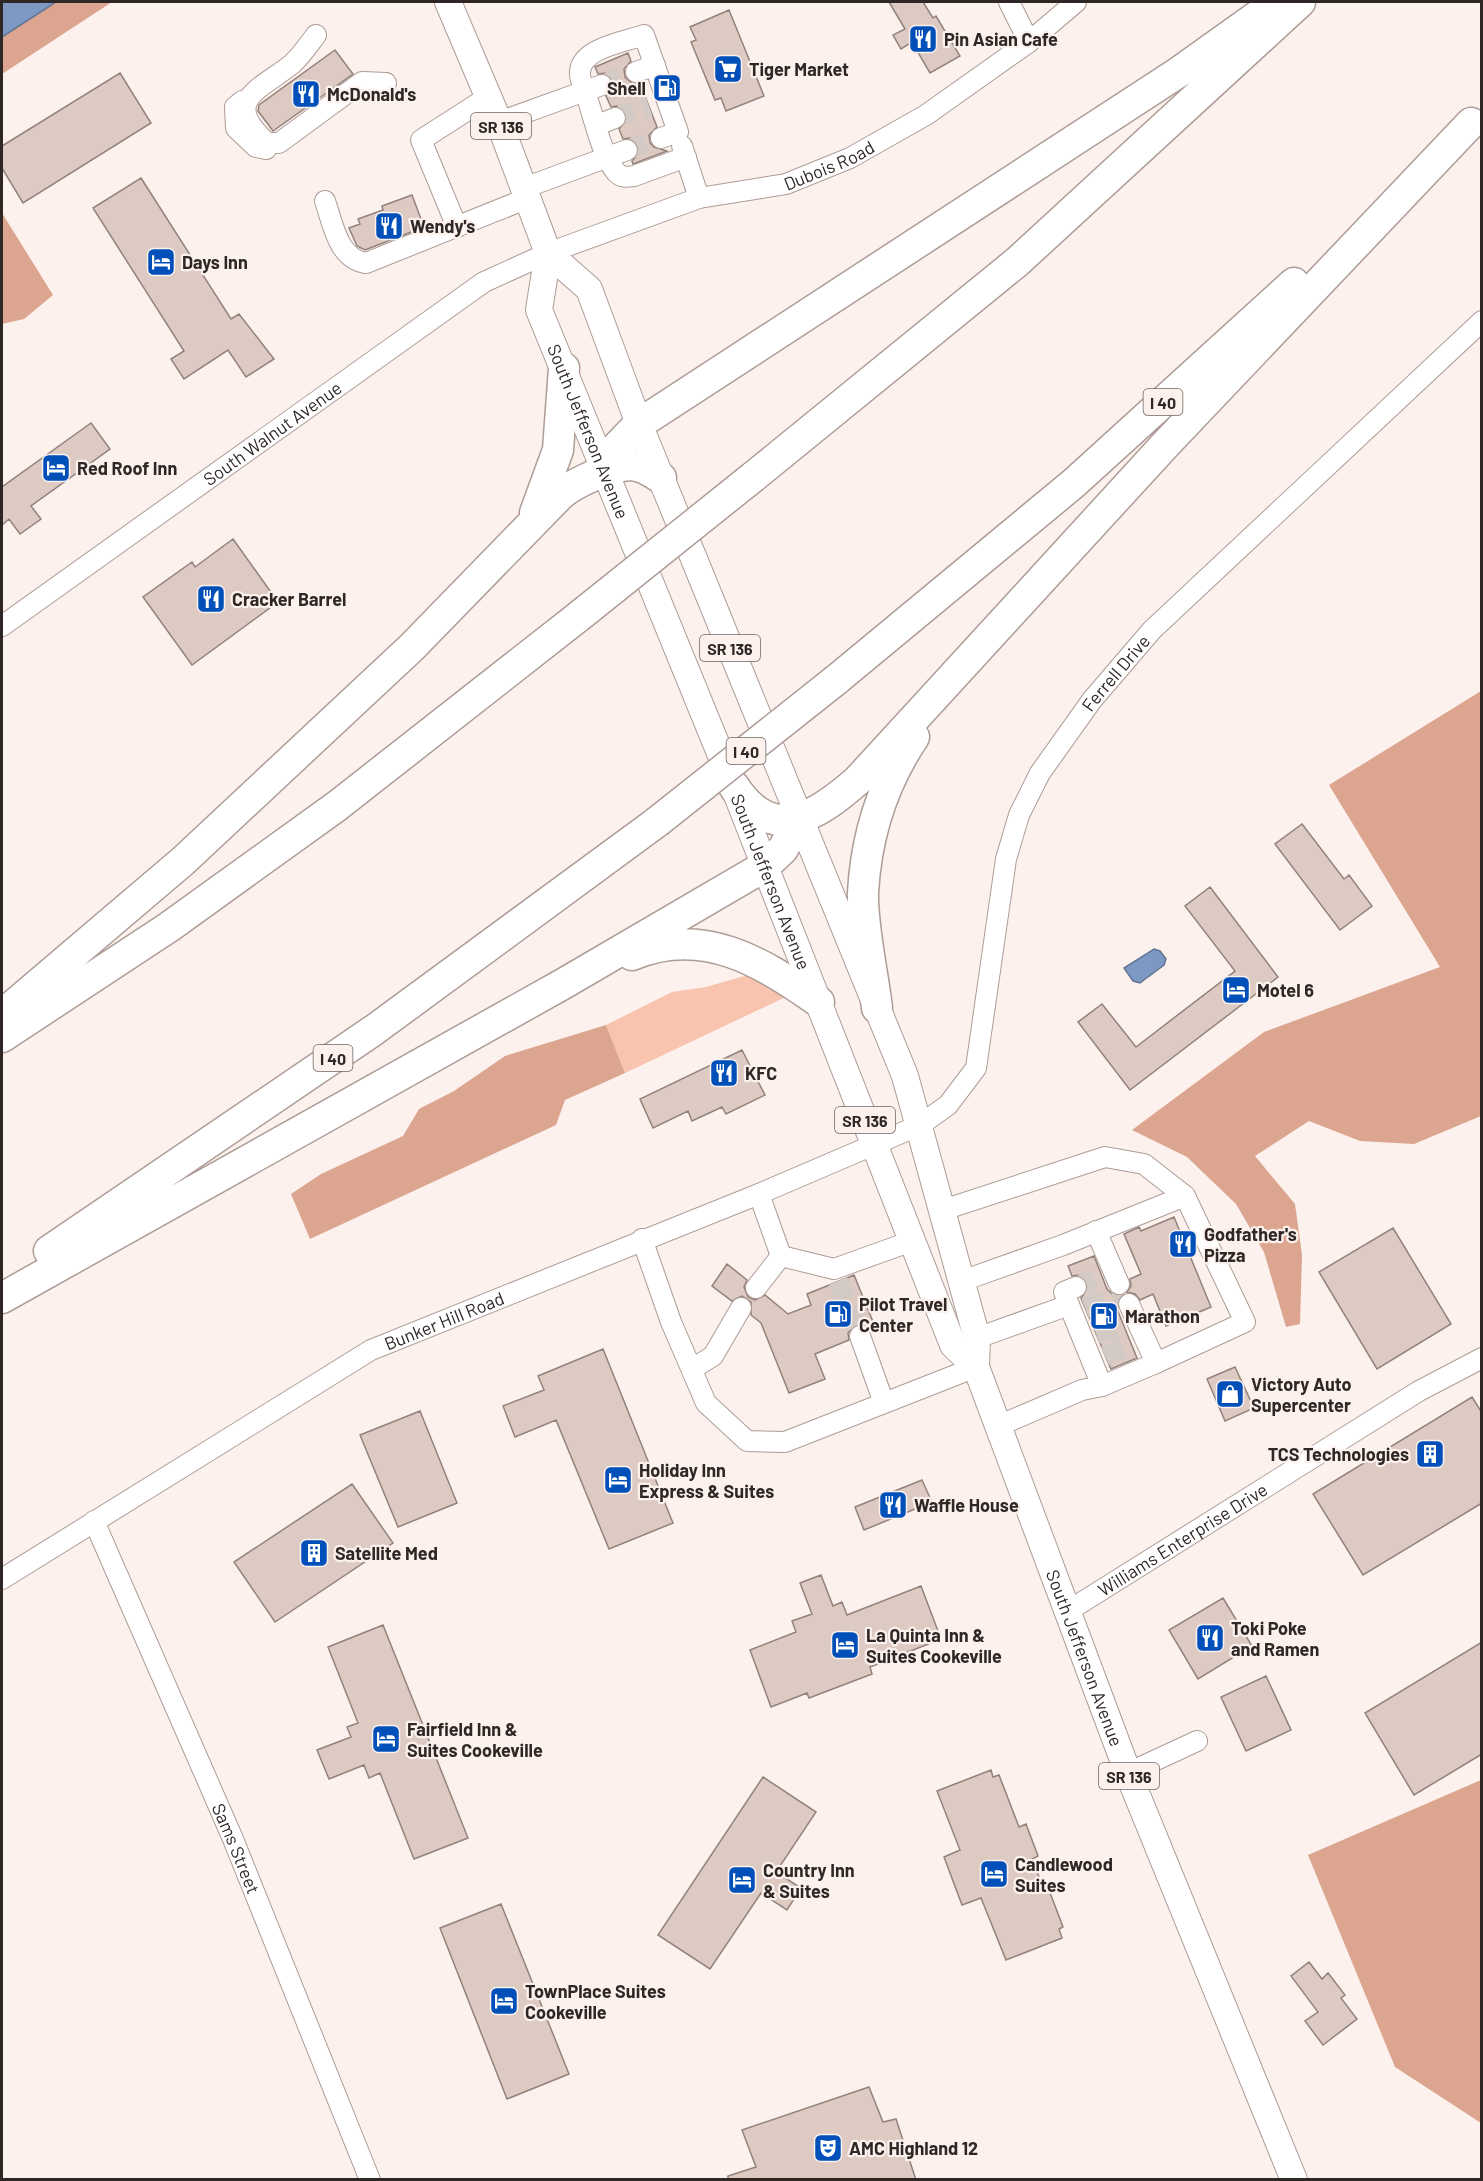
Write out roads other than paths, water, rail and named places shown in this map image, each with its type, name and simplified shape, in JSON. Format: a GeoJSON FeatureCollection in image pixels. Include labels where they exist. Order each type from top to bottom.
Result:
{"type":"FeatureCollection","features":[{"type":"Feature","properties":{"kind":"highway"},"geometry":{"type":"LineString","coordinates":[[607,472],[615,449],[639,423],[1179,72],[1277,2]]}},
{"type":"Feature","properties":{"kind":"highway"},"geometry":{"type":"LineString","coordinates":[[2,1037],[169,927],[337,806],[578,617],[1017,261],[1300,2]]}},
{"type":"Feature","properties":{"kind":"highway"},"geometry":{"type":"LineString","coordinates":[[733,785],[751,808],[772,820],[800,819],[828,804],[858,780],[1165,445],[1476,118]]}},
{"type":"Feature","properties":{"kind":"highway","name":"I 40"},"geometry":{"type":"LineString","coordinates":[[2,1282],[374,1030],[657,822],[836,680],[1074,483],[1476,118]]}},
{"type":"Feature","properties":{"kind":"highway"},"geometry":{"type":"LineString","coordinates":[[526,532],[550,478],[558,450],[564,368]]}},
{"type":"Feature","properties":{"kind":"highway"},"geometry":{"type":"LineString","coordinates":[[2,1015],[183,861],[412,647],[570,487],[631,465],[643,468],[661,478]]}},
{"type":"Feature","properties":{"kind":"highway"},"geometry":{"type":"LineString","coordinates":[[877,1008],[863,895],[868,845],[884,790],[912,740],[964,665]]}},
{"type":"Feature","properties":{"kind":"highway"},"geometry":{"type":"LineString","coordinates":[[2,1298],[563,984],[765,866],[783,849],[800,819]]}},
{"type":"Feature","properties":{"kind":"highway"},"geometry":{"type":"LineString","coordinates":[[563,984],[653,946],[708,945],[743,955],[787,980],[819,1002]]}},
{"type":"Feature","properties":{"kind":"main road","name":"South Jefferson Avenue"},"geometry":{"type":"LineString","coordinates":[[448,2],[499,122],[548,253],[589,289],[661,478],[905,1076],[977,1338],[976,1368],[1128,1773],[1294,2180]]}},
{"type":"Feature","properties":{"kind":"main road","name":"South Jefferson Avenue"},"geometry":{"type":"LineString","coordinates":[[548,253],[539,310],[733,785],[953,1345],[976,1368]]}},
{"type":"Feature","properties":{"kind":"street"},"geometry":{"type":"LineString","coordinates":[[1009,2],[1029,42]]}},
{"type":"Feature","properties":{"kind":"street","name":"Dubois Road"},"geometry":{"type":"LineString","coordinates":[[548,253],[699,198],[786,184],[850,158],[926,115],[1029,42],[1076,2]]}},
{"type":"Feature","properties":{"kind":"street"},"geometry":{"type":"LineString","coordinates":[[316,34],[294,62],[249,96],[244,109],[246,116],[267,143],[279,143],[362,82],[387,83]]}},
{"type":"Feature","properties":{"kind":"street"},"geometry":{"type":"LineString","coordinates":[[686,157],[625,177],[617,174],[608,157],[606,122],[593,88],[579,73],[583,60],[602,50],[644,35],[655,65],[658,103],[669,135],[686,157],[699,198]]}},
{"type":"Feature","properties":{"kind":"street"},"geometry":{"type":"LineString","coordinates":[[636,72],[655,65]]}},
{"type":"Feature","properties":{"kind":"street"},"geometry":{"type":"LineString","coordinates":[[499,122],[593,88]]}},
{"type":"Feature","properties":{"kind":"street"},"geometry":{"type":"LineString","coordinates":[[457,227],[421,140],[488,97]]}},
{"type":"Feature","properties":{"kind":"street"},"geometry":{"type":"LineString","coordinates":[[325,201],[342,248],[356,261],[366,263],[457,227],[526,193],[627,150]]}},
{"type":"Feature","properties":{"kind":"street","name":"South Walnut Avenue"},"geometry":{"type":"LineString","coordinates":[[2,626],[484,282],[548,253]]}},
{"type":"Feature","properties":{"kind":"street","name":"Ferrell Drive"},"geometry":{"type":"LineString","coordinates":[[920,1125],[948,1104],[976,1068],[1006,859],[1019,815],[1040,773],[1092,700],[1152,630],[1482,321]]}},
{"type":"Feature","properties":{"kind":"street","name":"Bunker Hill Road"},"geometry":{"type":"LineString","coordinates":[[2,1579],[371,1350],[642,1239],[759,1194],[920,1125]]}},
{"type":"Feature","properties":{"kind":"street"},"geometry":{"type":"LineString","coordinates":[[943,1210],[1106,1157],[1144,1164],[1185,1196],[1245,1322],[1102,1386],[1082,1390],[998,1426]]}},
{"type":"Feature","properties":{"kind":"street"},"geometry":{"type":"LineString","coordinates":[[759,1194],[781,1256]]}},
{"type":"Feature","properties":{"kind":"street"},"geometry":{"type":"LineString","coordinates":[[962,1281],[1096,1232],[1185,1196]]}},
{"type":"Feature","properties":{"kind":"street"},"geometry":{"type":"LineString","coordinates":[[1096,1232],[1112,1277]]}},
{"type":"Feature","properties":{"kind":"street"},"geometry":{"type":"LineString","coordinates":[[642,1239],[671,1322],[706,1403],[747,1441],[785,1442],[976,1368]]}},
{"type":"Feature","properties":{"kind":"street"},"geometry":{"type":"LineString","coordinates":[[781,1256],[836,1275],[912,1241]]}},
{"type":"Feature","properties":{"kind":"street"},"geometry":{"type":"LineString","coordinates":[[756,1288],[781,1256]]}},
{"type":"Feature","properties":{"kind":"street"},"geometry":{"type":"LineString","coordinates":[[1076,1287],[1064,1292],[1089,1336],[1098,1358],[1102,1386]]}},
{"type":"Feature","properties":{"kind":"street"},"geometry":{"type":"LineString","coordinates":[[692,1369],[713,1356],[741,1308]]}},
{"type":"Feature","properties":{"kind":"street"},"geometry":{"type":"LineString","coordinates":[[977,1338],[1075,1309]]}},
{"type":"Feature","properties":{"kind":"street"},"geometry":{"type":"LineString","coordinates":[[1129,1315],[1138,1341],[1156,1363]]}},
{"type":"Feature","properties":{"kind":"street"},"geometry":{"type":"LineString","coordinates":[[860,1336],[884,1403]]}},
{"type":"Feature","properties":{"kind":"street","name":"Williams Enterprise Drive"},"geometry":{"type":"LineString","coordinates":[[1068,1611],[1419,1391],[1482,1358]]}},
{"type":"Feature","properties":{"kind":"street","name":"Sams Street"},"geometry":{"type":"LineString","coordinates":[[94,1521],[233,1839],[370,2180]]}},
{"type":"Feature","properties":{"kind":"street"},"geometry":{"type":"LineString","coordinates":[[1128,1773],[1197,1741]]}},
{"type":"Feature","properties":{"kind":"water"},"geometry":{"type":"Polygon","coordinates":[[[2,2],[56,2],[2,37],[2,2]]]}},
{"type":"Feature","properties":{"kind":"water"},"geometry":{"type":"Polygon","coordinates":[[[1154,949],[1160,951],[1166,959],[1164,965],[1140,983],[1133,981],[1124,968],[1154,949]]]}},
{"type":"Feature","properties":{"kind":"tunnel"},"geometry":{"type":"LineString","coordinates":[[602,85],[636,72]]}},
{"type":"Feature","properties":{"kind":"tunnel"},"geometry":{"type":"LineString","coordinates":[[615,118],[649,106]]}},
{"type":"Feature","properties":{"kind":"tunnel"},"geometry":{"type":"LineString","coordinates":[[627,150],[661,138]]}},
{"type":"Feature","properties":{"kind":"tunnel"},"geometry":{"type":"LineString","coordinates":[[1076,1287],[1102,1276]]}},
{"type":"Feature","properties":{"kind":"tunnel"},"geometry":{"type":"LineString","coordinates":[[838,1281],[860,1336]]}},
{"type":"Feature","properties":{"kind":"tunnel"},"geometry":{"type":"LineString","coordinates":[[1085,1308],[1124,1293]]}},
{"type":"Feature","properties":{"kind":"tunnel"},"geometry":{"type":"LineString","coordinates":[[1096,1334],[1123,1324]]}},
{"type":"Feature","properties":{"kind":"tunnel"},"geometry":{"type":"LineString","coordinates":[[1105,1356],[1131,1344]]}},
{"type":"Feature","properties":{"kind":"place","name":"Pin Asian Cafe"},"geometry":{"type":"Point","coordinates":[923,39]}},
{"type":"Feature","properties":{"kind":"place","name":"Tiger Market"},"geometry":{"type":"Point","coordinates":[728,69]}},
{"type":"Feature","properties":{"kind":"place","name":"Shell"},"geometry":{"type":"Point","coordinates":[667,88]}},
{"type":"Feature","properties":{"kind":"place","name":"McDonald's"},"geometry":{"type":"Point","coordinates":[306,94]}},
{"type":"Feature","properties":{"kind":"place","name":"Wendy's"},"geometry":{"type":"Point","coordinates":[389,226]}},
{"type":"Feature","properties":{"kind":"place","name":"Days Inn"},"geometry":{"type":"Point","coordinates":[161,262]}},
{"type":"Feature","properties":{"kind":"place","name":"Red Roof Inn"},"geometry":{"type":"Point","coordinates":[56,468]}},
{"type":"Feature","properties":{"kind":"place","name":"Cracker Barrel"},"geometry":{"type":"Point","coordinates":[211,599]}},
{"type":"Feature","properties":{"kind":"place","name":"Motel 6"},"geometry":{"type":"Point","coordinates":[1236,990]}},
{"type":"Feature","properties":{"kind":"place","name":"KFC"},"geometry":{"type":"Point","coordinates":[724,1073]}},
{"type":"Feature","properties":{"kind":"place","name":"Godfather's Pizza"},"geometry":{"type":"Point","coordinates":[1183,1244]}},
{"type":"Feature","properties":{"kind":"place","name":"Pilot Travel Center"},"geometry":{"type":"Point","coordinates":[838,1314]}},
{"type":"Feature","properties":{"kind":"place","name":"Marathon"},"geometry":{"type":"Point","coordinates":[1104,1316]}},
{"type":"Feature","properties":{"kind":"place","name":"Victory Auto Supercenter"},"geometry":{"type":"Point","coordinates":[1230,1394]}},
{"type":"Feature","properties":{"kind":"place","name":"TCS Technologies"},"geometry":{"type":"Point","coordinates":[1430,1454]}},
{"type":"Feature","properties":{"kind":"place","name":"Holiday Inn Express & Suites"},"geometry":{"type":"Point","coordinates":[618,1480]}},
{"type":"Feature","properties":{"kind":"place","name":"Waffle House"},"geometry":{"type":"Point","coordinates":[893,1505]}},
{"type":"Feature","properties":{"kind":"place","name":"Satellite Med"},"geometry":{"type":"Point","coordinates":[314,1553]}},
{"type":"Feature","properties":{"kind":"place","name":"Toki Poke and Ramen"},"geometry":{"type":"Point","coordinates":[1210,1638]}},
{"type":"Feature","properties":{"kind":"place","name":"La Quinta Inn & Suites Cookeville"},"geometry":{"type":"Point","coordinates":[845,1645]}},
{"type":"Feature","properties":{"kind":"place","name":"Fairfield Inn & Suites Cookeville"},"geometry":{"type":"Point","coordinates":[386,1739]}},
{"type":"Feature","properties":{"kind":"place","name":"Candlewood Suites"},"geometry":{"type":"Point","coordinates":[994,1874]}},
{"type":"Feature","properties":{"kind":"place","name":"Country Inn & Suites"},"geometry":{"type":"Point","coordinates":[742,1880]}},
{"type":"Feature","properties":{"kind":"place","name":"TownPlace Suites Cookeville"},"geometry":{"type":"Point","coordinates":[504,2001]}},
{"type":"Feature","properties":{"kind":"place","name":"AMC Highland 12"},"geometry":{"type":"Point","coordinates":[828,2148]}}]}
